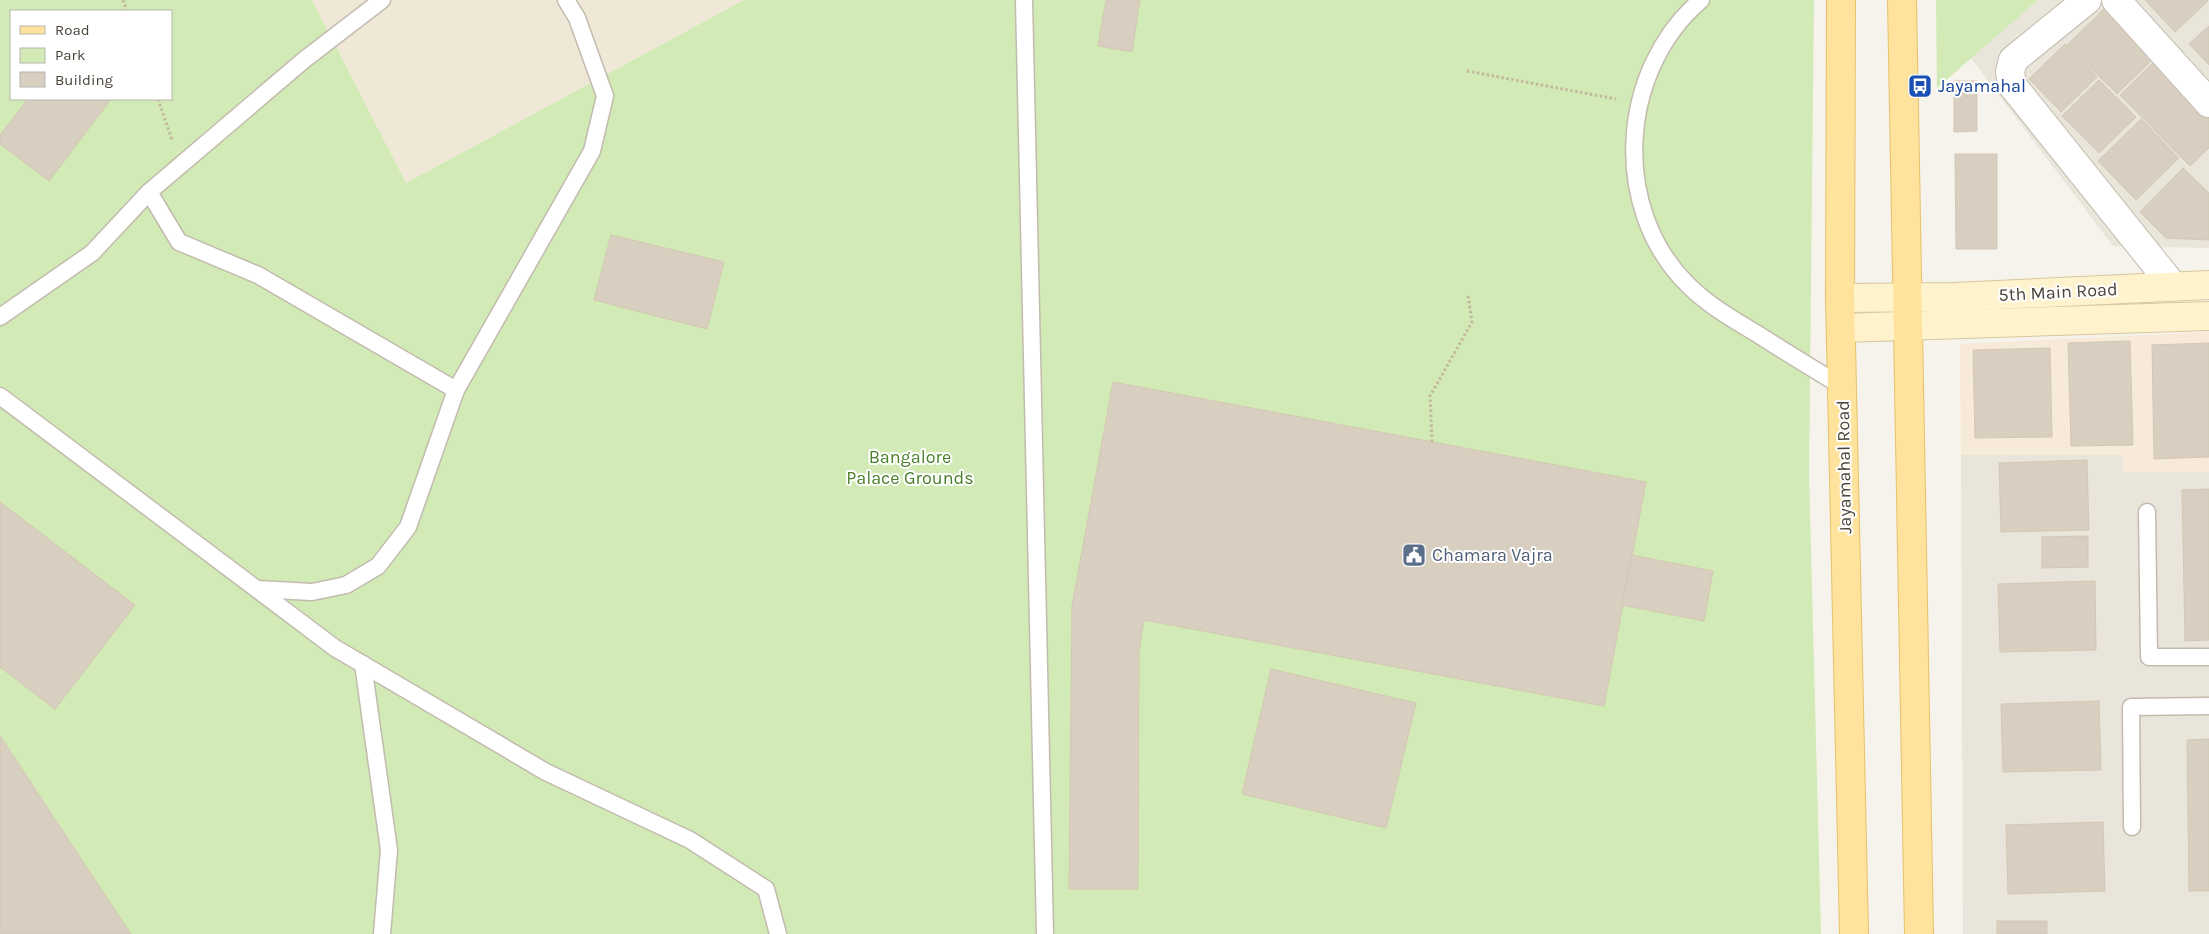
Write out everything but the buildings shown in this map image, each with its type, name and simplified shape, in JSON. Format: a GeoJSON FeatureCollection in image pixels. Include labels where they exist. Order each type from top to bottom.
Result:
{"type":"FeatureCollection","features":[{"type":"Feature","properties":{"kind":"main road","name":"Jayamahal Road"},"geometry":{"type":"LineString","coordinates":[[1841,0],[1840,298],[1854,934]]}},
{"type":"Feature","properties":{"kind":"main road"},"geometry":{"type":"LineString","coordinates":[[1902,0],[1919,934]]}},
{"type":"Feature","properties":{"kind":"street"},"geometry":{"type":"LineString","coordinates":[[2087,0],[2013,60],[2010,72],[2012,85],[2173,286]]}},
{"type":"Feature","properties":{"kind":"street"},"geometry":{"type":"LineString","coordinates":[[2116,0],[2209,103]]}},
{"type":"Feature","properties":{"kind":"street","name":"5th Main Road"},"geometry":{"type":"LineString","coordinates":[[1840,298],[1908,298],[2209,284]]}},
{"type":"Feature","properties":{"kind":"street","name":"5th Main Road"},"geometry":{"type":"LineString","coordinates":[[1841,328],[2209,316]]}},
{"type":"Feature","properties":{"kind":"lane"},"geometry":{"type":"LineString","coordinates":[[0,317],[92,253],[149,192],[304,60],[382,0]]}},
{"type":"Feature","properties":{"kind":"lane"},"geometry":{"type":"LineString","coordinates":[[257,589],[312,592],[346,585],[378,566],[408,527],[456,390],[592,151],[605,96],[577,18],[566,0]]}},
{"type":"Feature","properties":{"kind":"lane"},"geometry":{"type":"LineString","coordinates":[[1024,0],[1045,934]]}},
{"type":"Feature","properties":{"kind":"lane"},"geometry":{"type":"LineString","coordinates":[[1701,0],[1689,10],[1670,34],[1655,59],[1639,103],[1633,147],[1642,206],[1653,234],[1668,260],[1686,284],[1708,304],[1843,387]]}},
{"type":"Feature","properties":{"kind":"lane"},"geometry":{"type":"LineString","coordinates":[[149,192],[179,242],[258,275],[456,390]]}},
{"type":"Feature","properties":{"kind":"lane"},"geometry":{"type":"LineString","coordinates":[[0,396],[335,648],[546,772],[690,840],[766,889],[778,934]]}},
{"type":"Feature","properties":{"kind":"lane"},"geometry":{"type":"LineString","coordinates":[[2147,512],[2148,658],[2209,657]]}},
{"type":"Feature","properties":{"kind":"lane"},"geometry":{"type":"LineString","coordinates":[[363,664],[389,850],[382,934]]}},
{"type":"Feature","properties":{"kind":"lane"},"geometry":{"type":"LineString","coordinates":[[2132,827],[2130,707],[2209,706]]}},
{"type":"Feature","properties":{"kind":"path"},"geometry":{"type":"LineString","coordinates":[[1467,71],[1639,103]]}},
{"type":"Feature","properties":{"kind":"path"},"geometry":{"type":"LineString","coordinates":[[1432,442],[1430,396],[1472,322],[1468,295]]}},
{"type":"Feature","properties":{"kind":"shaded area"},"geometry":{"type":"Polygon","coordinates":[[[312,0],[744,0],[406,183],[312,0]]]}},
{"type":"Feature","properties":{"kind":"shaded area"},"geometry":{"type":"Polygon","coordinates":[[[2038,0],[2209,0],[2209,248],[2113,246],[1971,58],[2038,0]]]}},
{"type":"Feature","properties":{"kind":"shaded area"},"geometry":{"type":"Polygon","coordinates":[[[2209,332],[2209,472],[2123,472],[2123,455],[1961,455],[1960,344],[2209,332]]]}},
{"type":"Feature","properties":{"kind":"shaded area"},"geometry":{"type":"Polygon","coordinates":[[[1961,455],[2123,455],[2124,472],[2209,472],[2209,934],[1963,934],[1961,455]]]}},
{"type":"Feature","properties":{"kind":"green space","name":"Bangalore Palace Grounds"},"geometry":{"type":"Polygon","coordinates":[[[0,0],[312,0],[406,183],[744,0],[1814,0],[1809,473],[1821,934],[0,934],[0,0]]]}},
{"type":"Feature","properties":{"kind":"green space"},"geometry":{"type":"Polygon","coordinates":[[[1936,0],[2038,0],[1937,88],[1936,0]]]}},
{"type":"Feature","properties":{"kind":"place","name":"Jayamahal"},"geometry":{"type":"Point","coordinates":[1920,86]}},
{"type":"Feature","properties":{"kind":"place","name":"Chamara Vajra"},"geometry":{"type":"Point","coordinates":[1414,555]}}]}
